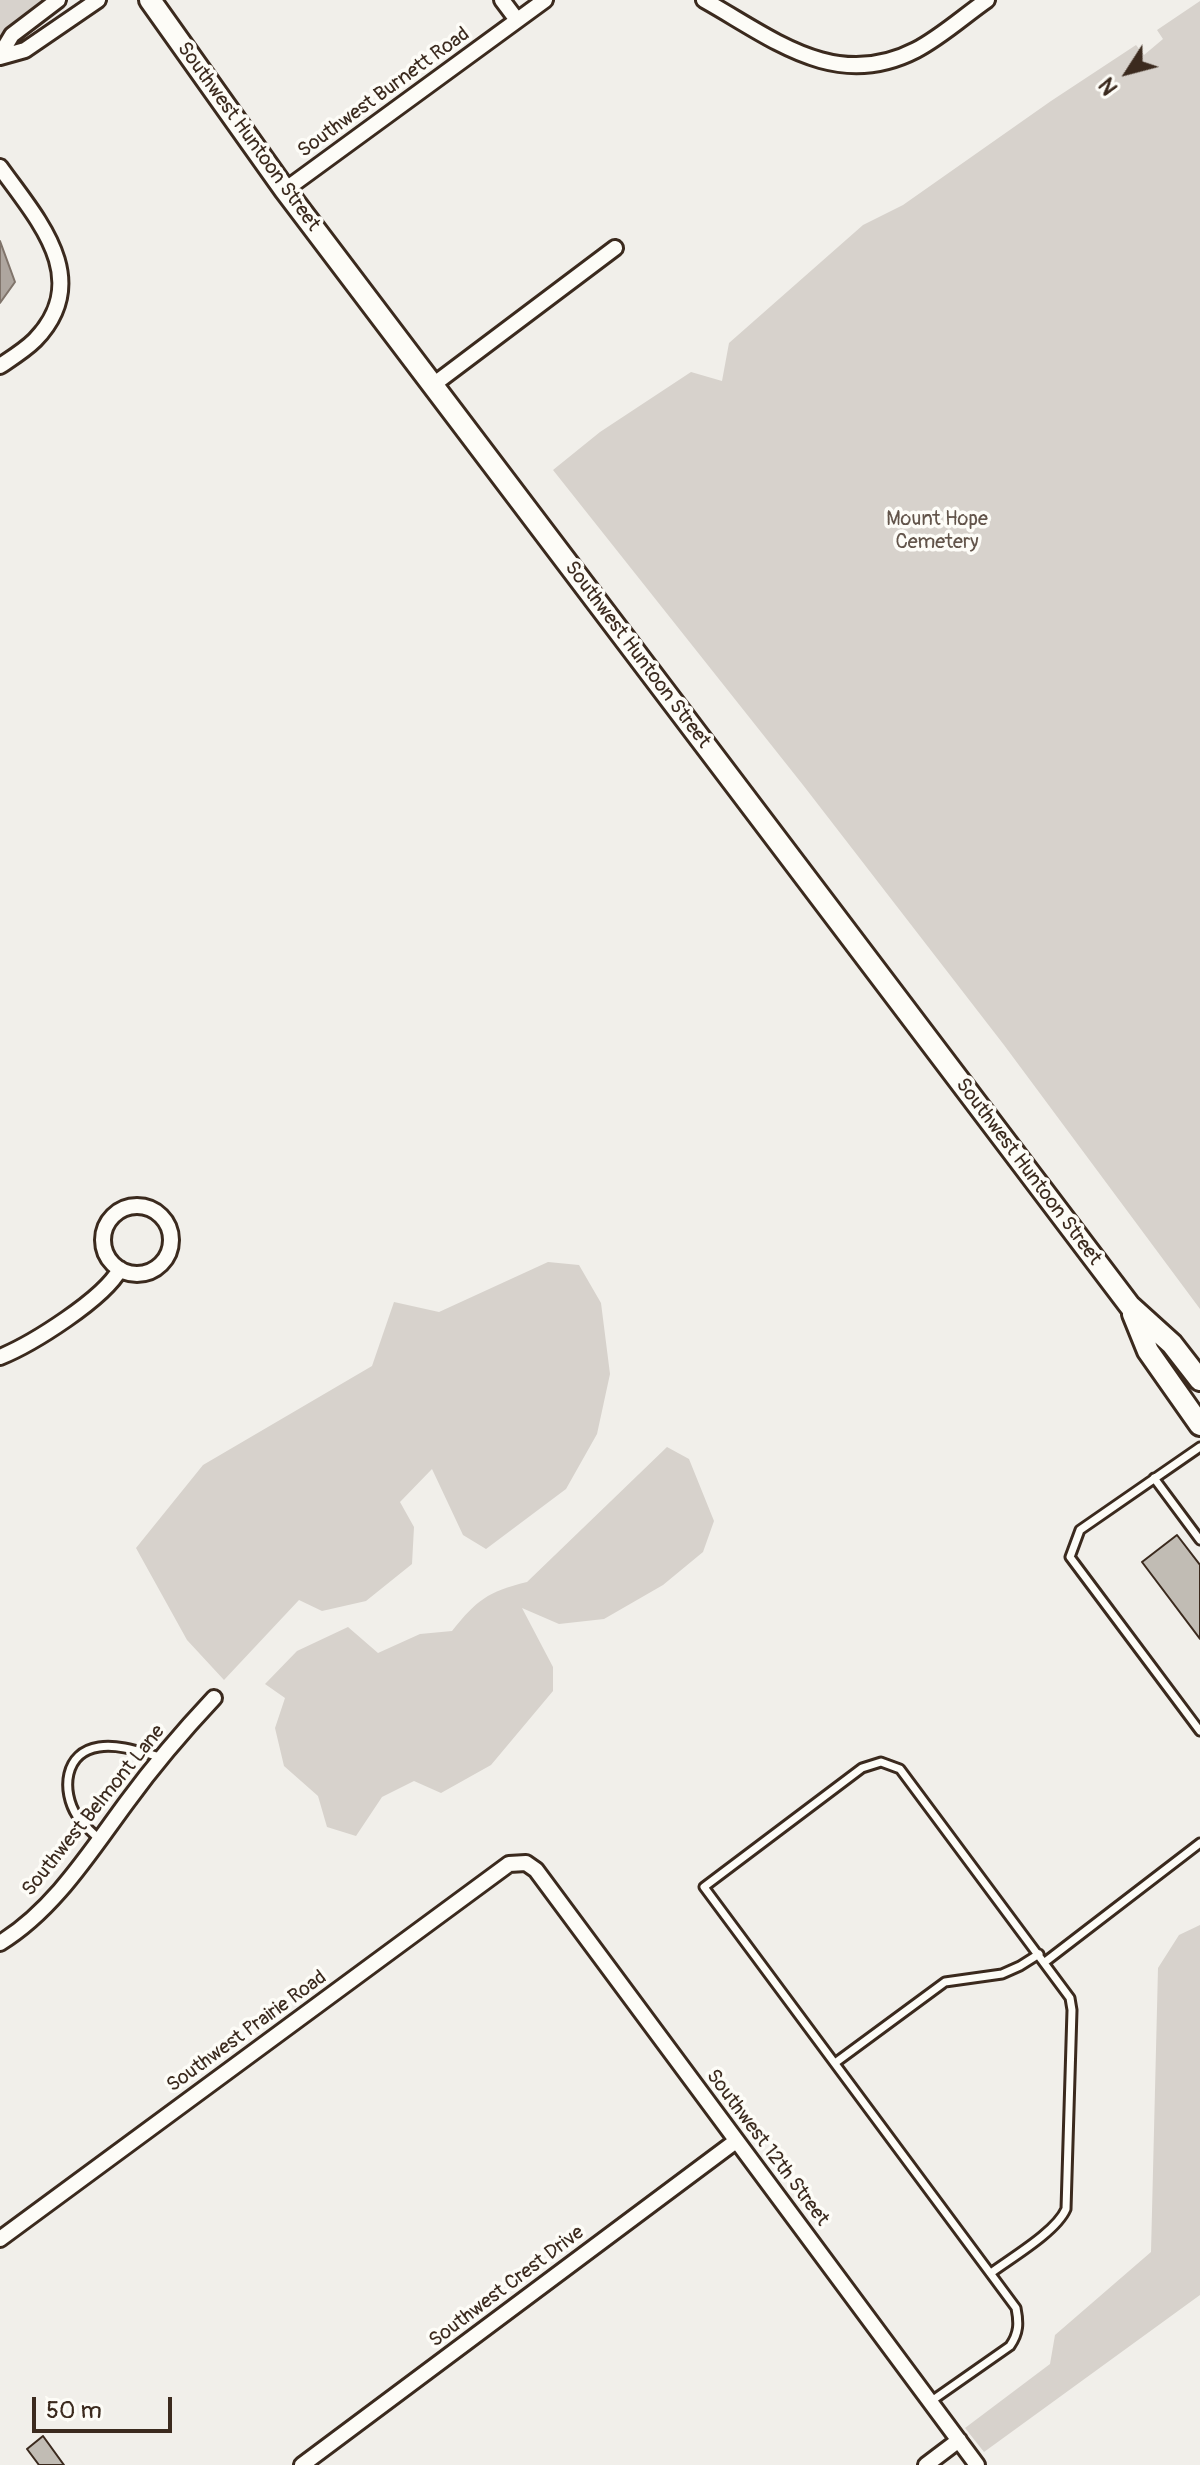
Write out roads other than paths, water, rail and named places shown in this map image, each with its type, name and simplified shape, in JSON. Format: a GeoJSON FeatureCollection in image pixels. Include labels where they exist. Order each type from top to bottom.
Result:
{"type":"FeatureCollection","features":[{"type":"Feature","properties":{"kind":"main road","name":"Southwest Huntoon Street"},"geometry":{"type":"LineString","coordinates":[[150,0],[285,190],[1130,1306],[1172,1344],[1200,1380]]}},
{"type":"Feature","properties":{"kind":"main road","name":"Southwest Huntoon Street"},"geometry":{"type":"LineString","coordinates":[[1130,1306],[1148,1351],[1200,1425]]}},
{"type":"Feature","properties":{"kind":"street"},"geometry":{"type":"LineString","coordinates":[[0,56],[12,35],[58,0]]}},
{"type":"Feature","properties":{"kind":"street"},"geometry":{"type":"LineString","coordinates":[[0,56],[25,50],[98,0]]}},
{"type":"Feature","properties":{"kind":"street"},"geometry":{"type":"LineString","coordinates":[[502,0],[517,20]]}},
{"type":"Feature","properties":{"kind":"street","name":"Southwest Burnett Road"},"geometry":{"type":"LineString","coordinates":[[285,190],[545,0]]}},
{"type":"Feature","properties":{"kind":"street"},"geometry":{"type":"LineString","coordinates":[[704,0],[810,59],[851,65],[893,60],[917,50],[987,0]]}},
{"type":"Feature","properties":{"kind":"street"},"geometry":{"type":"LineString","coordinates":[[0,167],[46,233],[57,255],[60,272],[55,310],[45,328],[33,342],[0,366]]}},
{"type":"Feature","properties":{"kind":"street"},"geometry":{"type":"LineString","coordinates":[[433,385],[615,248]]}},
{"type":"Feature","properties":{"kind":"street"},"geometry":{"type":"LineString","coordinates":[[137,1206],[149,1209],[160,1216],[167,1226],[170,1239],[168,1252],[161,1263],[150,1271],[136,1274],[120,1269],[105,1251],[103,1238],[106,1225],[124,1209],[137,1206]]}},
{"type":"Feature","properties":{"kind":"street"},"geometry":{"type":"LineString","coordinates":[[0,1357],[42,1334],[97,1296],[115,1279],[120,1269]]}},
{"type":"Feature","properties":{"kind":"street","name":"Southwest Belmont Lane"},"geometry":{"type":"LineString","coordinates":[[0,1943],[38,1914],[160,1757],[214,1698]]}},
{"type":"Feature","properties":{"kind":"street","name":"Southwest 12th Street"},"geometry":{"type":"LineString","coordinates":[[520,1862],[536,1870],[977,2465]]}},
{"type":"Feature","properties":{"kind":"street","name":"Southwest Prairie Road"},"geometry":{"type":"LineString","coordinates":[[0,2239],[509,1864],[520,1862]]}},
{"type":"Feature","properties":{"kind":"street","name":"Southwest Crest Drive"},"geometry":{"type":"LineString","coordinates":[[302,2465],[736,2141]]}},
{"type":"Feature","properties":{"kind":"street"},"geometry":{"type":"LineString","coordinates":[[926,2465],[959,2440]]}},
{"type":"Feature","properties":{"kind":"lane"},"geometry":{"type":"LineString","coordinates":[[1200,1447],[1080,1530],[1070,1557],[1200,1731]]}},
{"type":"Feature","properties":{"kind":"lane"},"geometry":{"type":"LineString","coordinates":[[1154,1478],[1200,1540]]}},
{"type":"Feature","properties":{"kind":"lane"},"geometry":{"type":"LineString","coordinates":[[99,1839],[74,1810],[67,1776],[78,1755],[100,1746],[122,1747],[160,1757]]}},
{"type":"Feature","properties":{"kind":"lane"},"geometry":{"type":"LineString","coordinates":[[930,2402],[1010,2346],[1019,2323],[1016,2308],[704,1887],[867,1765],[881,1762],[900,1769],[1066,1990],[1072,2010],[1066,2209],[1053,2227],[991,2273]]}},
{"type":"Feature","properties":{"kind":"lane"},"geometry":{"type":"LineString","coordinates":[[1045,1962],[1200,1843]]}},
{"type":"Feature","properties":{"kind":"lane"},"geometry":{"type":"LineString","coordinates":[[835,2063],[945,1982],[1002,1974],[1039,1954]]}},
{"type":"Feature","properties":{"kind":"park label","name":"Mount Hope Cemetery"},"geometry":{"type":"Point","coordinates":[937,532]}}]}
